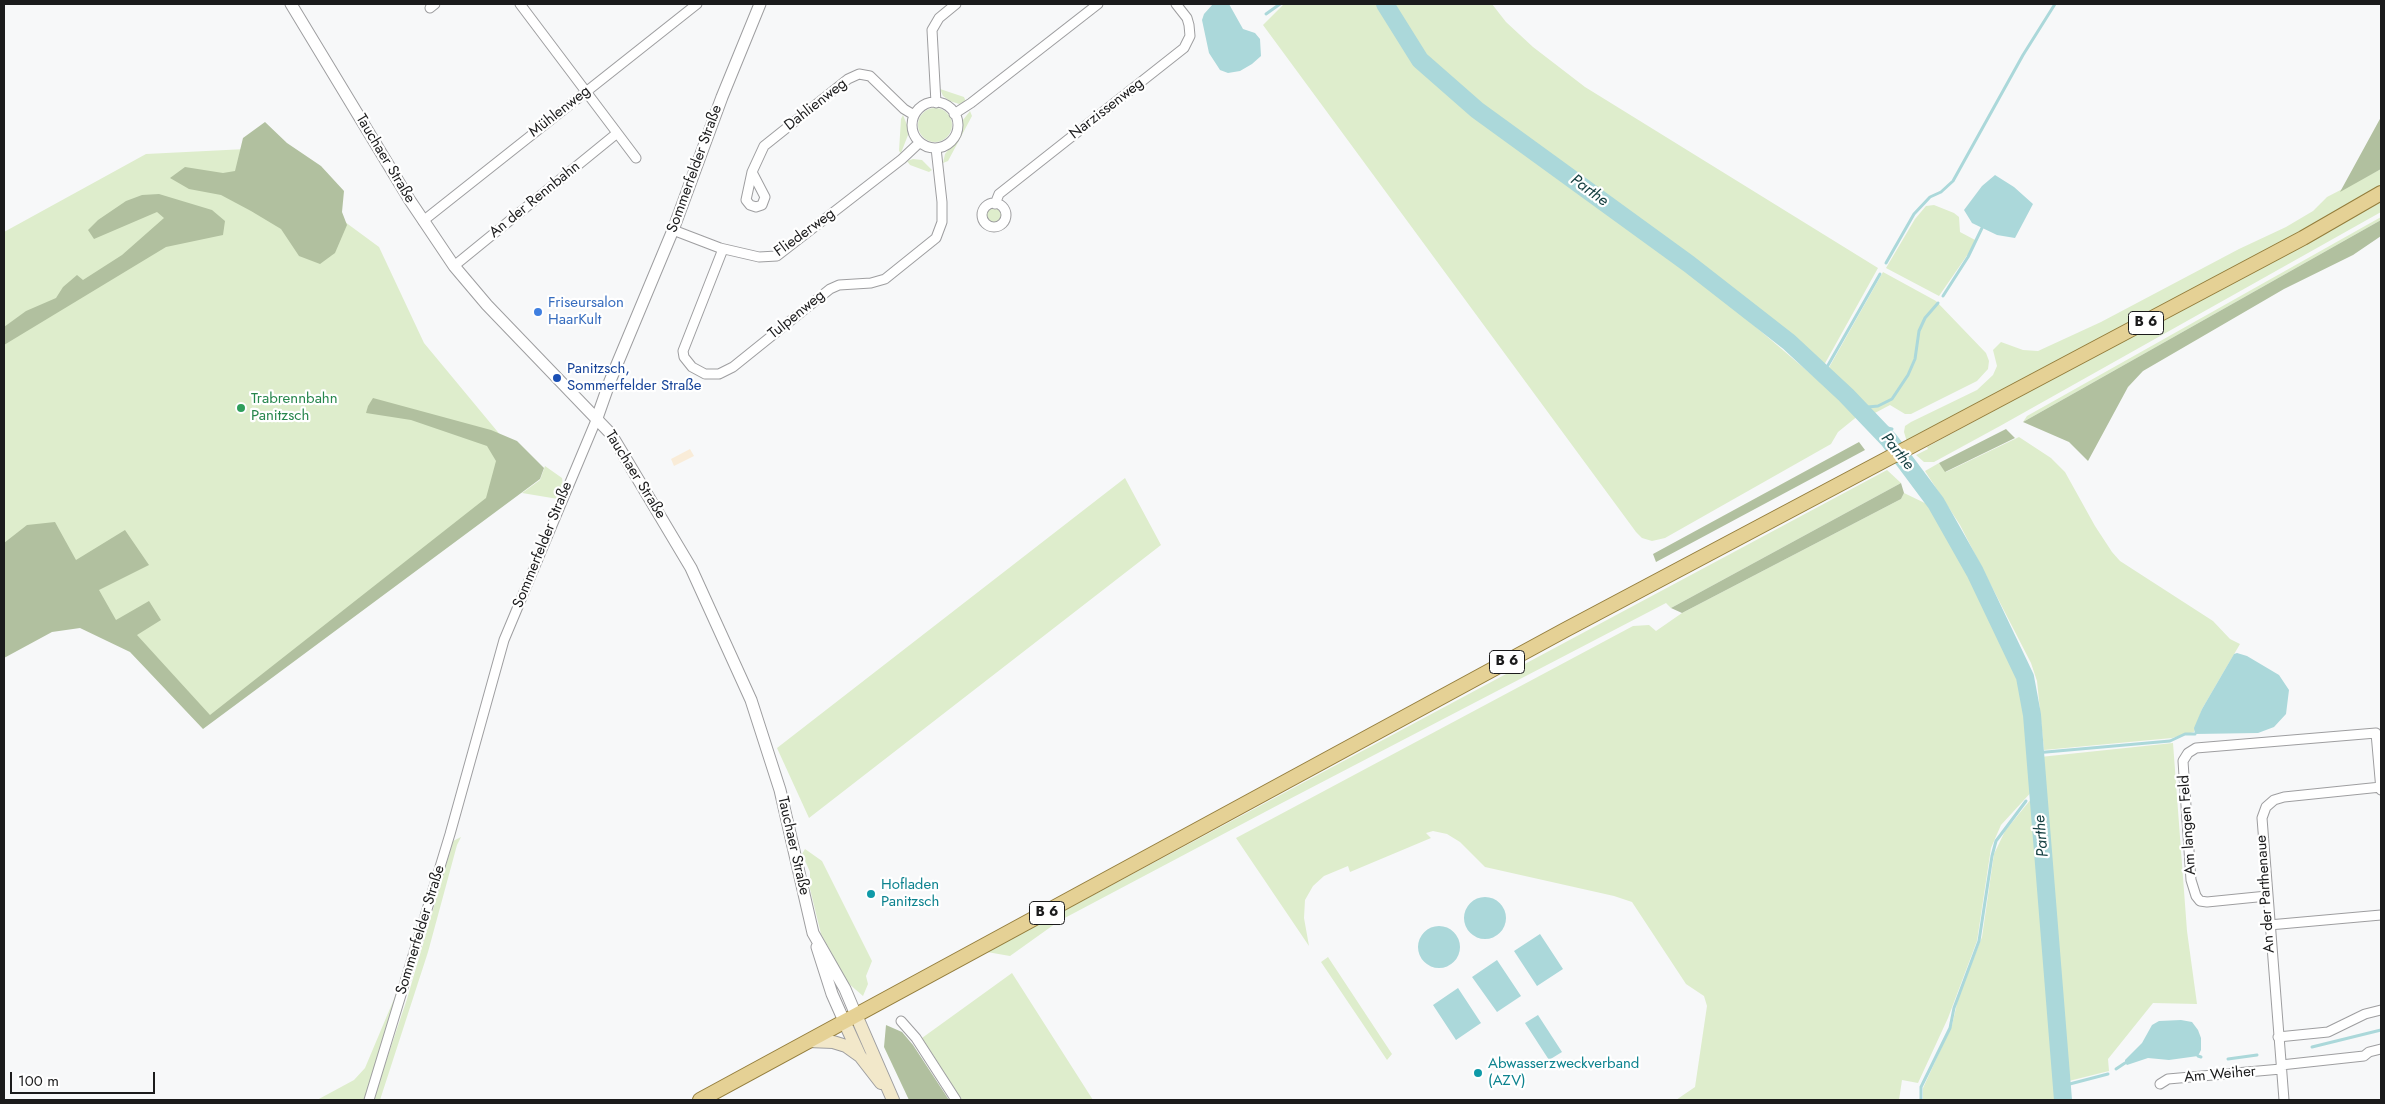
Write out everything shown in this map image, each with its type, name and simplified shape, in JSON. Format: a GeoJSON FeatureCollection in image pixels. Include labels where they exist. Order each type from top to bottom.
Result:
{"type":"FeatureCollection","features":[{"type":"Feature","properties":{"kind":"main road","name":"B 6"},"geometry":{"type":"LineString","coordinates":[[700,1100],[850,1018],[958,962],[1565,630],[1880,465],[2303,238],[2381,193]]}},
{"type":"Feature","properties":{"kind":"main road"},"geometry":{"type":"LineString","coordinates":[[850,1018],[860,1056]]}},
{"type":"Feature","properties":{"kind":"main road"},"geometry":{"type":"LineString","coordinates":[[850,1018],[892,1098]]}},
{"type":"Feature","properties":{"kind":"main road"},"geometry":{"type":"LineString","coordinates":[[808,1041],[833,1042],[846,1046],[860,1056],[892,1098]]}},
{"type":"Feature","properties":{"kind":"street","name":"Tauchaer Straße"},"geometry":{"type":"LineString","coordinates":[[291,4],[423,221],[454,266],[487,305],[612,434],[691,568],[751,700],[780,790],[820,961],[850,1018]]}},
{"type":"Feature","properties":{"kind":"street"},"geometry":{"type":"LineString","coordinates":[[520,4],[616,134],[636,158]]}},
{"type":"Feature","properties":{"kind":"street","name":"Mühlenweg"},"geometry":{"type":"LineString","coordinates":[[423,221],[697,4]]}},
{"type":"Feature","properties":{"kind":"street","name":"Sommerfelder Straße"},"geometry":{"type":"LineString","coordinates":[[369,1100],[450,834],[504,640],[673,230],[722,97],[760,4]]}},
{"type":"Feature","properties":{"kind":"street"},"geometry":{"type":"LineString","coordinates":[[936,103],[932,30],[939,18],[956,4]]}},
{"type":"Feature","properties":{"kind":"street"},"geometry":{"type":"LineString","coordinates":[[954,114],[971,103],[1098,4]]}},
{"type":"Feature","properties":{"kind":"street","name":"Narzissenweg"},"geometry":{"type":"LineString","coordinates":[[996,204],[999,194],[1184,48],[1190,36],[1188,18],[1176,4]]}},
{"type":"Feature","properties":{"kind":"street","name":"Dahlienweg"},"geometry":{"type":"LineString","coordinates":[[752,172],[764,146],[848,79],[859,74],[870,76],[904,109],[914,116]]}},
{"type":"Feature","properties":{"kind":"street"},"geometry":{"type":"LineString","coordinates":[[936,103],[947,106],[954,114],[957,122],[955,136],[945,146],[936,148],[926,147],[920,143],[912,128],[914,116],[923,106],[936,103]]}},
{"type":"Feature","properties":{"kind":"street","name":"An der Rennbahn"},"geometry":{"type":"LineString","coordinates":[[454,266],[616,134]]}},
{"type":"Feature","properties":{"kind":"street","name":"Fliederweg"},"geometry":{"type":"LineString","coordinates":[[673,230],[723,249],[759,257],[777,256],[920,143]]}},
{"type":"Feature","properties":{"kind":"street","name":"Tulpenweg"},"geometry":{"type":"LineString","coordinates":[[723,249],[683,351],[684,356],[692,367],[705,374],[720,374],[733,367],[830,289],[839,285],[871,283],[885,279],[936,238],[942,222],[936,148]]}},
{"type":"Feature","properties":{"kind":"street","name":"Am langen Feld"},"geometry":{"type":"LineString","coordinates":[[2267,896],[2207,902],[2200,901],[2196,896],[2191,880],[2183,761],[2188,753],[2196,748],[2379,732],[2381,788]]}},
{"type":"Feature","properties":{"kind":"street","name":"An der Parthenaue"},"geometry":{"type":"LineString","coordinates":[[2284,1100],[2261,824],[2266,807],[2274,800],[2291,796],[2381,788]]}},
{"type":"Feature","properties":{"kind":"street"},"geometry":{"type":"LineString","coordinates":[[2269,924],[2381,915]]}},
{"type":"Feature","properties":{"kind":"street"},"geometry":{"type":"LineString","coordinates":[[2278,1036],[2328,1032],[2365,1014],[2381,1010]]}},
{"type":"Feature","properties":{"kind":"street"},"geometry":{"type":"LineString","coordinates":[[901,1021],[916,1038],[956,1100]]}},
{"type":"Feature","properties":{"kind":"street","name":"Am Weiher"},"geometry":{"type":"LineString","coordinates":[[2160,1084],[2168,1079],[2364,1056],[2369,1052],[2381,1049]]}},
{"type":"Feature","properties":{"kind":"shaded area"},"geometry":{"type":"Polygon","coordinates":[[[690,449],[694,456],[674,466],[671,459],[690,449]]]}},
{"type":"Feature","properties":{"kind":"green space"},"geometry":{"type":"Polygon","coordinates":[[[1284,4],[1382,4],[1423,71],[1469,110],[1675,258],[1859,415],[1838,432],[1831,444],[1665,538],[1652,541],[1642,538],[1263,25],[1284,4]]]}},
{"type":"Feature","properties":{"kind":"green space"},"geometry":{"type":"Polygon","coordinates":[[[1393,4],[1492,4],[1506,22],[1533,47],[1585,87],[1878,268],[1823,367],[1781,331],[1465,93],[1425,58],[1393,4]]]}},
{"type":"Feature","properties":{"kind":"green space"},"geometry":{"type":"Polygon","coordinates":[[[940,89],[964,97],[966,102],[959,104],[950,101],[943,96],[940,89]]]}},
{"type":"Feature","properties":{"kind":"green space"},"geometry":{"type":"Polygon","coordinates":[[[935,108],[942,109],[947,113],[951,118],[951,132],[947,137],[942,141],[935,142],[928,141],[923,137],[919,132],[918,125],[919,118],[923,113],[928,109],[935,108]]]}},
{"type":"Feature","properties":{"kind":"green space"},"geometry":{"type":"Polygon","coordinates":[[[970,111],[972,116],[948,161],[943,163],[945,154],[959,136],[963,120],[970,111]]]}},
{"type":"Feature","properties":{"kind":"green space"},"geometry":{"type":"Polygon","coordinates":[[[903,115],[908,135],[901,153],[899,151],[901,119],[903,115]]]}},
{"type":"Feature","properties":{"kind":"green space"},"geometry":{"type":"Polygon","coordinates":[[[2381,117],[2381,169],[2340,192],[2381,117]]]}},
{"type":"Feature","properties":{"kind":"green space"},"geometry":{"type":"Polygon","coordinates":[[[265,122],[287,143],[321,166],[344,191],[342,212],[347,225],[335,253],[320,264],[299,256],[281,229],[251,211],[221,195],[189,189],[170,178],[185,167],[223,173],[235,171],[243,138],[265,122]]]}},
{"type":"Feature","properties":{"kind":"green space","name":"Trabrennbahn Panitzsch"},"geometry":{"type":"Polygon","coordinates":[[[246,149],[379,247],[424,343],[531,472],[208,724],[135,647],[55,614],[4,635],[4,232],[146,154],[246,149]]]}},
{"type":"Feature","properties":{"kind":"green space"},"geometry":{"type":"Polygon","coordinates":[[[913,159],[922,160],[932,170],[929,172],[910,165],[907,161],[913,159]]]}},
{"type":"Feature","properties":{"kind":"green space"},"geometry":{"type":"Polygon","coordinates":[[[2381,169],[2381,186],[2344,208],[1907,442],[1904,432],[1905,426],[1977,390],[1993,375],[1997,366],[1993,350],[2001,342],[2023,350],[2038,351],[2101,322],[2239,249],[2286,227],[2313,211],[2327,197],[2381,169]]]}},
{"type":"Feature","properties":{"kind":"green space"},"geometry":{"type":"Polygon","coordinates":[[[159,194],[212,210],[225,221],[223,235],[166,247],[4,345],[4,327],[26,311],[56,298],[63,287],[77,275],[83,280],[122,255],[164,218],[157,212],[94,239],[88,230],[98,220],[126,201],[142,195],[159,194]]]}},
{"type":"Feature","properties":{"kind":"green space"},"geometry":{"type":"Polygon","coordinates":[[[2381,200],[2381,212],[2000,426],[1934,462],[1924,462],[1916,455],[1928,449],[1927,447],[2381,200]]]}},
{"type":"Feature","properties":{"kind":"green space"},"geometry":{"type":"Polygon","coordinates":[[[995,203],[1003,207],[1007,215],[1003,223],[995,227],[987,223],[983,215],[987,207],[995,203]]]}},
{"type":"Feature","properties":{"kind":"green space"},"geometry":{"type":"Polygon","coordinates":[[[1934,205],[1959,217],[1960,232],[1977,241],[1939,296],[1886,268],[1915,219],[1926,206],[1934,205]]]}},
{"type":"Feature","properties":{"kind":"green space"},"geometry":{"type":"Polygon","coordinates":[[[2381,217],[2381,220],[2023,422],[2027,416],[2381,217]]]}},
{"type":"Feature","properties":{"kind":"green space"},"geometry":{"type":"Polygon","coordinates":[[[2381,220],[2381,236],[2353,255],[2284,289],[2143,371],[2128,387],[2088,461],[2069,442],[2023,422],[2381,220]]]}},
{"type":"Feature","properties":{"kind":"green space"},"geometry":{"type":"Polygon","coordinates":[[[1883,272],[1936,301],[1986,353],[1989,361],[1988,369],[1977,381],[1911,414],[1905,414],[1890,405],[1873,414],[1827,371],[1883,272]]]}},
{"type":"Feature","properties":{"kind":"green space"},"geometry":{"type":"Polygon","coordinates":[[[373,398],[491,430],[517,441],[544,468],[540,479],[203,729],[130,652],[80,628],[52,632],[4,658],[4,543],[27,525],[55,522],[76,560],[125,530],[149,565],[99,590],[116,620],[149,601],[161,620],[137,635],[210,715],[486,498],[496,461],[487,446],[411,420],[366,413],[373,398]]]}},
{"type":"Feature","properties":{"kind":"green space"},"geometry":{"type":"Polygon","coordinates":[[[2006,429],[2015,438],[1945,472],[1939,463],[2006,429]]]}},
{"type":"Feature","properties":{"kind":"green space"},"geometry":{"type":"Polygon","coordinates":[[[2019,437],[2051,458],[2065,472],[2095,526],[2120,561],[2213,621],[2230,639],[2240,644],[2202,709],[2194,732],[2172,738],[2044,750],[2037,681],[2031,663],[1960,525],[1925,471],[1939,463],[1946,472],[2019,437]]]}},
{"type":"Feature","properties":{"kind":"green space"},"geometry":{"type":"Polygon","coordinates":[[[1859,442],[1865,450],[1656,562],[1653,554],[1859,442]]]}},
{"type":"Feature","properties":{"kind":"green space"},"geometry":{"type":"Polygon","coordinates":[[[545,466],[562,478],[563,485],[557,510],[503,641],[423,917],[364,1100],[317,1100],[354,1080],[365,1068],[394,999],[414,942],[505,633],[558,499],[522,493],[540,480],[545,466]]]}},
{"type":"Feature","properties":{"kind":"green space"},"geometry":{"type":"Polygon","coordinates":[[[1887,470],[1901,483],[1671,608],[1666,603],[1280,804],[1059,921],[1010,956],[987,952],[1887,470]]]}},
{"type":"Feature","properties":{"kind":"green space"},"geometry":{"type":"Polygon","coordinates":[[[1125,478],[1161,545],[809,818],[777,748],[1125,478]]]}},
{"type":"Feature","properties":{"kind":"green space"},"geometry":{"type":"Polygon","coordinates":[[[1901,483],[1904,493],[1901,499],[1682,613],[1671,608],[1901,483]]]}},
{"type":"Feature","properties":{"kind":"green space"},"geometry":{"type":"Polygon","coordinates":[[[1904,493],[1931,506],[1964,558],[2023,681],[2035,788],[2001,825],[1991,848],[1977,941],[1948,1018],[1918,1083],[1902,1080],[1899,1100],[1676,1100],[1695,1087],[1707,1006],[1704,996],[1686,984],[1632,902],[1614,896],[1485,867],[1460,842],[1447,834],[1433,831],[1426,833],[1431,838],[1350,872],[1348,866],[1324,876],[1313,886],[1305,900],[1304,918],[1309,946],[1236,838],[1633,626],[1649,625],[1656,631],[1682,613],[1901,499],[1904,493]]]}},
{"type":"Feature","properties":{"kind":"green space"},"geometry":{"type":"Polygon","coordinates":[[[2173,743],[2187,931],[2197,1004],[2153,1003],[2108,1059],[2109,1071],[2065,1082],[2040,757],[2173,743]]]}},
{"type":"Feature","properties":{"kind":"green space"},"geometry":{"type":"Polygon","coordinates":[[[2036,793],[2057,1100],[1923,1100],[1923,1088],[1952,1025],[1959,995],[1982,937],[1994,854],[2005,831],[2036,793]]]}},
{"type":"Feature","properties":{"kind":"green space"},"geometry":{"type":"Polygon","coordinates":[[[461,837],[457,845],[428,952],[380,1100],[373,1100],[407,999],[453,841],[461,837]]]}},
{"type":"Feature","properties":{"kind":"green space"},"geometry":{"type":"Polygon","coordinates":[[[805,849],[822,861],[872,961],[866,976],[868,984],[863,996],[848,983],[821,934],[810,889],[810,872],[802,854],[805,849]]]}},
{"type":"Feature","properties":{"kind":"green space"},"geometry":{"type":"Polygon","coordinates":[[[1328,957],[1392,1054],[1387,1060],[1321,962],[1328,957]]]}},
{"type":"Feature","properties":{"kind":"green space"},"geometry":{"type":"Polygon","coordinates":[[[1012,973],[1093,1100],[962,1100],[922,1038],[1012,973]]]}},
{"type":"Feature","properties":{"kind":"green space"},"geometry":{"type":"Polygon","coordinates":[[[886,1025],[902,1032],[913,1045],[949,1100],[909,1100],[884,1047],[886,1025]]]}},
{"type":"Feature","properties":{"kind":"water"},"geometry":{"type":"Polygon","coordinates":[[[1213,4],[1229,4],[1243,29],[1255,33],[1260,39],[1261,56],[1240,71],[1228,73],[1220,70],[1209,53],[1202,20],[1204,14],[1213,4]]]}},
{"type":"Feature","properties":{"kind":"water"},"geometry":{"type":"Polygon","coordinates":[[[1995,175],[2014,187],[2033,204],[2015,238],[1997,235],[1972,223],[1964,210],[1982,186],[1995,175]]]}},
{"type":"Feature","properties":{"kind":"water"},"geometry":{"type":"Polygon","coordinates":[[[2234,654],[2247,656],[2279,675],[2289,690],[2286,714],[2274,727],[2258,733],[2195,734],[2194,728],[2202,709],[2234,654]]]}},
{"type":"Feature","properties":{"kind":"water"},"geometry":{"type":"Polygon","coordinates":[[[1489,897],[1497,900],[1503,906],[1506,918],[1503,930],[1497,936],[1481,939],[1473,936],[1467,930],[1464,914],[1467,906],[1473,900],[1489,897]]]}},
{"type":"Feature","properties":{"kind":"water"},"geometry":{"type":"Polygon","coordinates":[[[1443,926],[1451,929],[1457,935],[1460,947],[1457,959],[1451,965],[1435,968],[1427,965],[1421,959],[1418,943],[1421,935],[1427,929],[1443,926]]]}},
{"type":"Feature","properties":{"kind":"water"},"geometry":{"type":"Polygon","coordinates":[[[1540,934],[1563,969],[1537,986],[1514,951],[1540,934]]]}},
{"type":"Feature","properties":{"kind":"water"},"geometry":{"type":"Polygon","coordinates":[[[1497,960],[1521,996],[1497,1012],[1472,977],[1497,960]]]}},
{"type":"Feature","properties":{"kind":"water"},"geometry":{"type":"Polygon","coordinates":[[[1458,988],[1481,1023],[1456,1040],[1433,1005],[1458,988]]]}},
{"type":"Feature","properties":{"kind":"water"},"geometry":{"type":"Polygon","coordinates":[[[1538,1015],[1562,1052],[1549,1060],[1525,1023],[1538,1015]]]}},
{"type":"Feature","properties":{"kind":"water"},"geometry":{"type":"Polygon","coordinates":[[[2181,1020],[2192,1022],[2198,1030],[2201,1038],[2201,1050],[2198,1056],[2169,1060],[2148,1058],[2127,1065],[2125,1063],[2125,1060],[2142,1043],[2152,1025],[2159,1021],[2181,1020]]]}},
{"type":"Feature","properties":{"kind":"waterway"},"geometry":{"type":"LineString","coordinates":[[1266,14],[1280,4]]}},
{"type":"Feature","properties":{"kind":"waterway","name":"Parthe"},"geometry":{"type":"LineString","coordinates":[[1385,4],[1420,60],[1477,110],[1689,264],[1789,342],[1846,395],[1889,440],[1936,503],[1975,572],[2025,677],[2032,715],[2063,1100]]}},
{"type":"Feature","properties":{"kind":"waterway"},"geometry":{"type":"LineString","coordinates":[[1886,263],[1914,214],[1930,197],[1941,192],[1953,181],[2023,55],[2055,4]]}},
{"type":"Feature","properties":{"kind":"waterway"},"geometry":{"type":"LineString","coordinates":[[1943,296],[1968,257],[1982,228]]}},
{"type":"Feature","properties":{"kind":"waterway"},"geometry":{"type":"LineString","coordinates":[[1823,374],[1880,274]]}},
{"type":"Feature","properties":{"kind":"waterway"},"geometry":{"type":"LineString","coordinates":[[1854,404],[1868,407],[1878,406],[1892,399],[1908,375],[1915,359],[1919,331],[1925,318],[1938,303]]}},
{"type":"Feature","properties":{"kind":"waterway"},"geometry":{"type":"LineString","coordinates":[[1874,425],[1892,429]]}},
{"type":"Feature","properties":{"kind":"waterway"},"geometry":{"type":"LineString","coordinates":[[2035,753],[2170,741],[2185,734],[2195,734]]}},
{"type":"Feature","properties":{"kind":"waterway","name":"Parthe"},"geometry":{"type":"LineString","coordinates":[[2033,791],[2038,786]]}},
{"type":"Feature","properties":{"kind":"waterway"},"geometry":{"type":"LineString","coordinates":[[1921,1100],[1921,1087],[1950,1028],[1954,1008],[1979,941],[1996,841],[2026,801]]}},
{"type":"Feature","properties":{"kind":"waterway"},"geometry":{"type":"LineString","coordinates":[[2312,1047],[2381,1030]]}},
{"type":"Feature","properties":{"kind":"waterway"},"geometry":{"type":"LineString","coordinates":[[2228,1059],[2257,1055]]}},
{"type":"Feature","properties":{"kind":"waterway"},"geometry":{"type":"LineString","coordinates":[[2116,1069],[2125,1063]]}},
{"type":"Feature","properties":{"kind":"waterway"},"geometry":{"type":"LineString","coordinates":[[2062,1086],[2108,1074]]}},
{"type":"Feature","properties":{"kind":"place","name":"Friseursalon HaarKult"},"geometry":{"type":"Point","coordinates":[538,312]}},
{"type":"Feature","properties":{"kind":"place","name":"Panitzsch, Sommerfelder Straße"},"geometry":{"type":"Point","coordinates":[557,378]}},
{"type":"Feature","properties":{"kind":"place","name":"Trabrennbahn Panitzsch"},"geometry":{"type":"Point","coordinates":[241,408]}},
{"type":"Feature","properties":{"kind":"place","name":"Hofladen Panitzsch"},"geometry":{"type":"Point","coordinates":[871,894]}},
{"type":"Feature","properties":{"kind":"place","name":"Abwasserzweckverband (AZV)"},"geometry":{"type":"Point","coordinates":[1478,1073]}}]}
